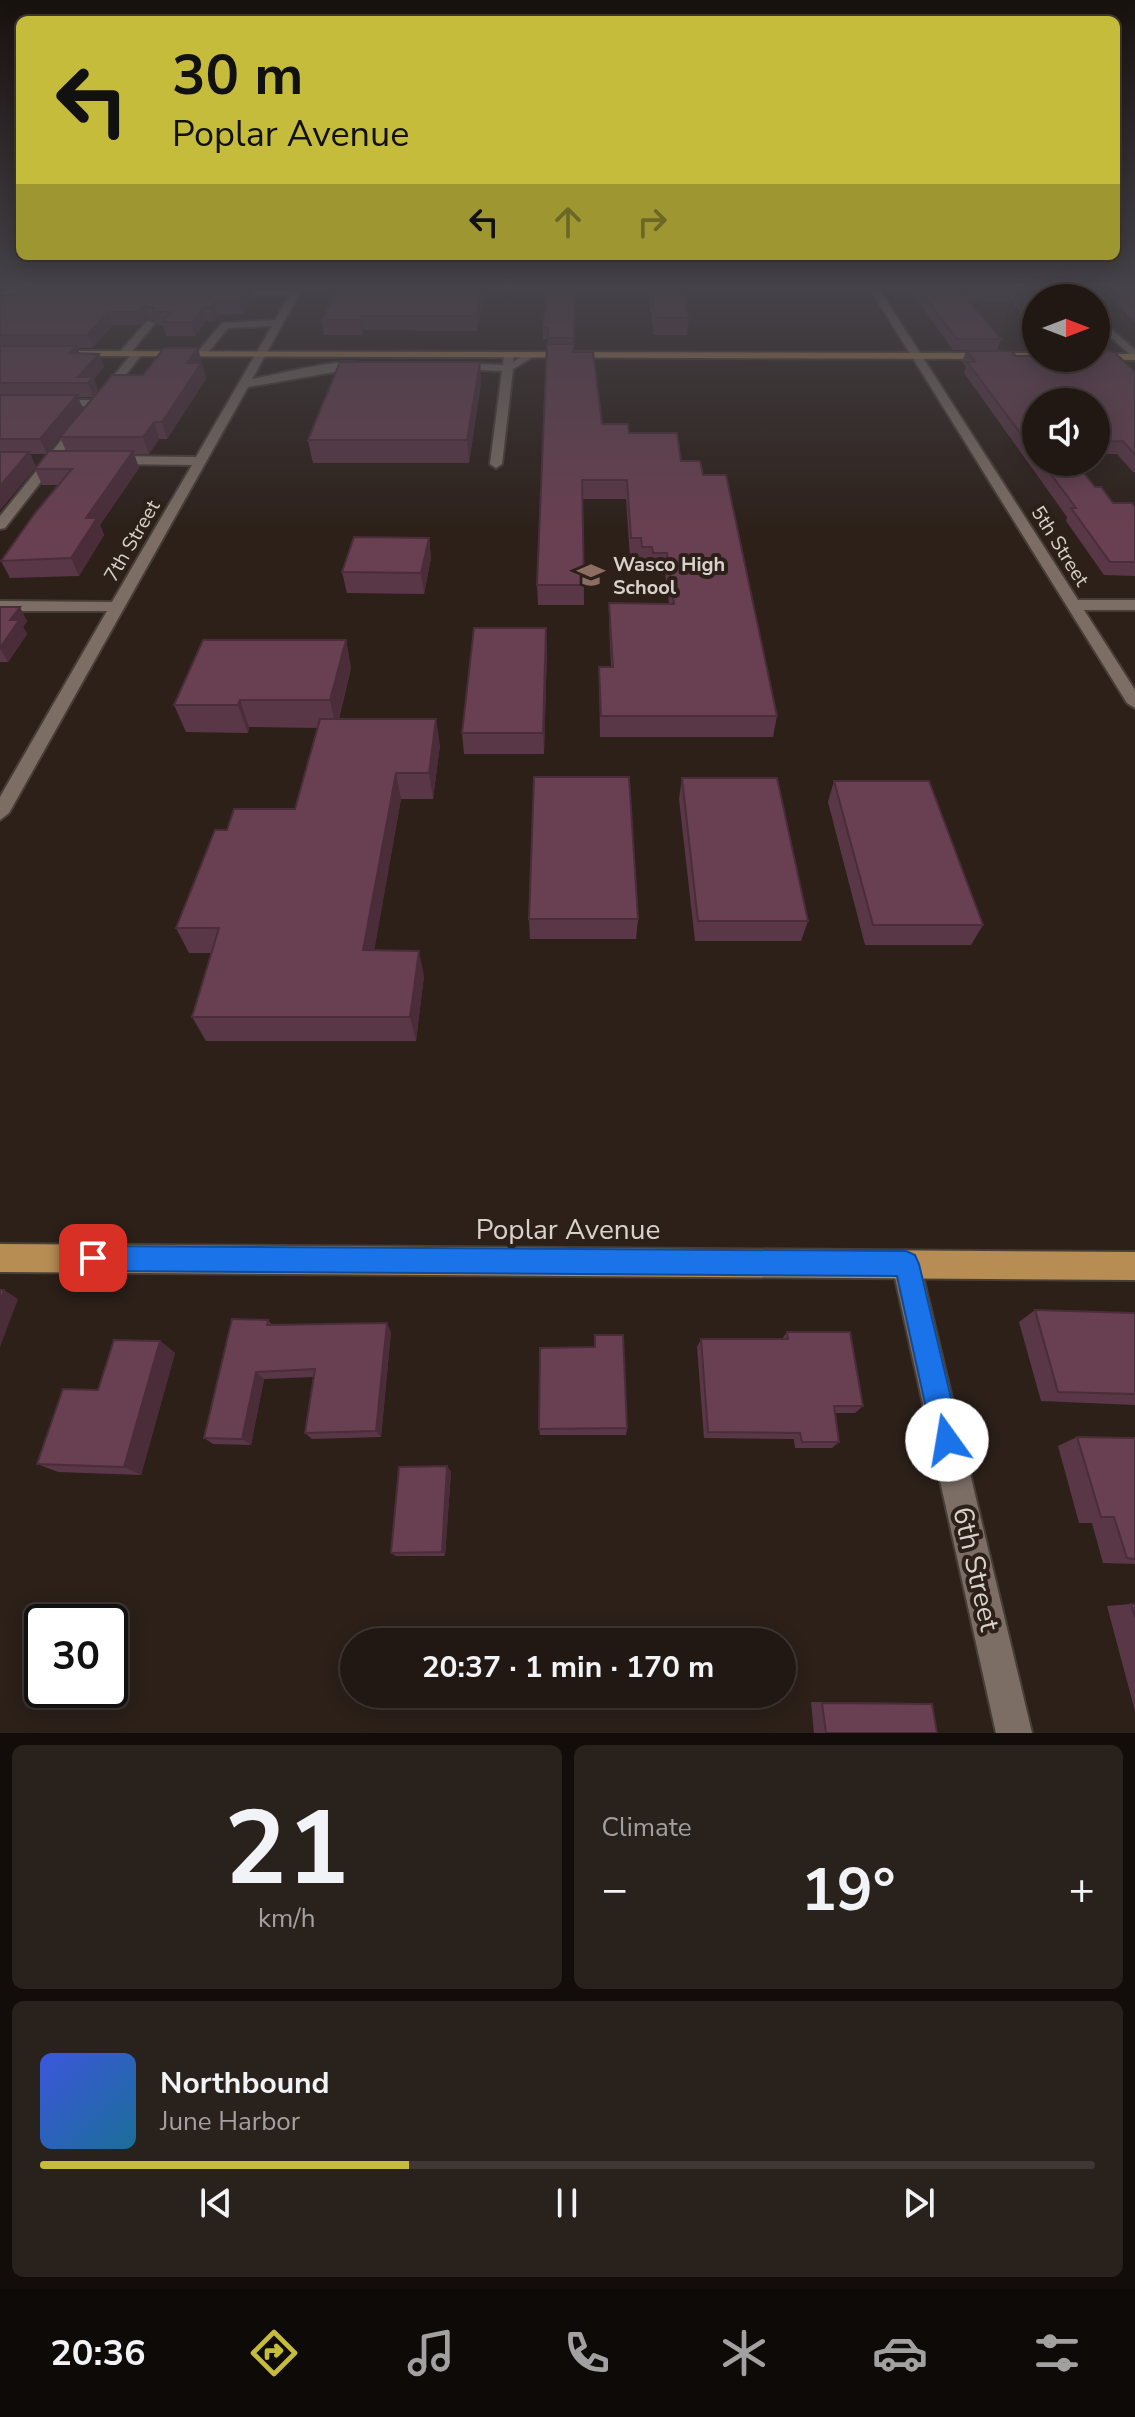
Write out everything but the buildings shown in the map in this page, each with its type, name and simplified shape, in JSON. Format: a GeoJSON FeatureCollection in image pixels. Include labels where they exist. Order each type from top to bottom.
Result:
{"type":"FeatureCollection","features":[{"type":"Feature","properties":{"kind":"main road","name":"Poplar Avenue"},"geometry":{"type":"LineString","coordinates":[[0,1258],[1135,1266]]}},
{"type":"Feature","properties":{"kind":"street"},"geometry":{"type":"LineString","coordinates":[[0,524],[45,460],[97,403],[120,370]]}},
{"type":"Feature","properties":{"kind":"street","name":"7th Street"},"geometry":{"type":"LineString","coordinates":[[0,813],[252,370]]}},
{"type":"Feature","properties":{"kind":"street"},"geometry":{"type":"LineString","coordinates":[[244,384],[321,370]]}},
{"type":"Feature","properties":{"kind":"street"},"geometry":{"type":"LineString","coordinates":[[496,464],[508,370]]}},
{"type":"Feature","properties":{"kind":"street","name":"5th Street"},"geometry":{"type":"LineString","coordinates":[[926,370],[1135,703]]}},
{"type":"Feature","properties":{"kind":"street"},"geometry":{"type":"LineString","coordinates":[[0,403],[97,403]]}},
{"type":"Feature","properties":{"kind":"street"},"geometry":{"type":"LineString","coordinates":[[45,460],[66,460]]}},
{"type":"Feature","properties":{"kind":"street"},"geometry":{"type":"LineString","coordinates":[[96,460],[200,461]]}},
{"type":"Feature","properties":{"kind":"street"},"geometry":{"type":"LineString","coordinates":[[1073,605],[1135,605]]}},
{"type":"Feature","properties":{"kind":"street"},"geometry":{"type":"LineString","coordinates":[[0,606],[117,607]]}},
{"type":"Feature","properties":{"kind":"street","name":"6th Street"},"geometry":{"type":"LineString","coordinates":[[906,1264],[1014,1733]]}},
{"type":"Feature","properties":{"kind":"place","name":"Wasco High School"},"geometry":{"type":"Point","coordinates":[591,575]}},
{"type":"Feature","properties":{"kind":"route"},"geometry":{"type":"LineString","coordinates":[[93,1258],[906,1264],[947,1440]]}}]}
